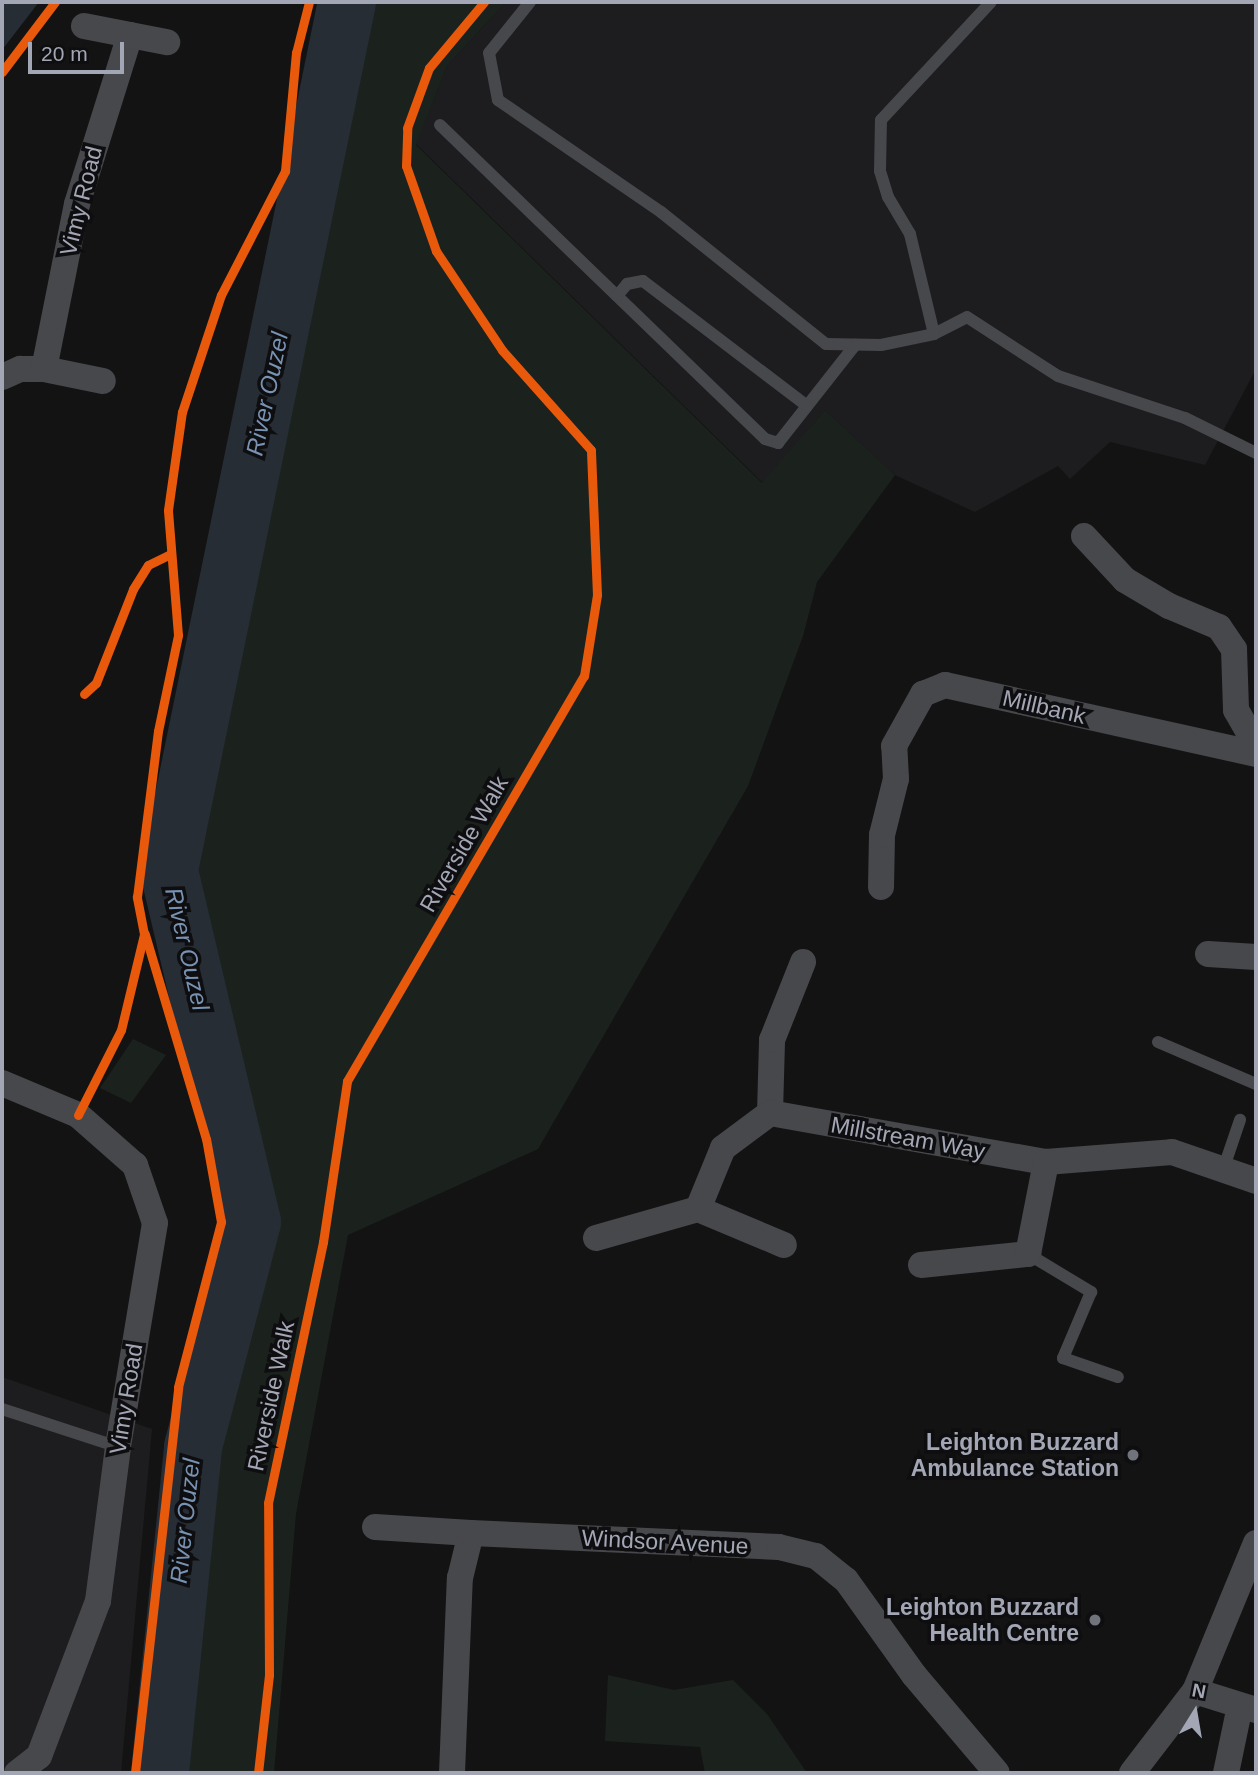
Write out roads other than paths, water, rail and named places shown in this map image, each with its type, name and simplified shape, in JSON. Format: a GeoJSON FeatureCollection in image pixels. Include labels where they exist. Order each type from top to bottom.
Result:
{"type":"FeatureCollection","features":[{"type":"Feature","properties":{"kind":"street"},"geometry":{"type":"LineString","coordinates":[[84,26],[167,42]]}},
{"type":"Feature","properties":{"kind":"street","name":"Vimy Road"},"geometry":{"type":"LineString","coordinates":[[44,369],[77,204],[130,35]]}},
{"type":"Feature","properties":{"kind":"street"},"geometry":{"type":"LineString","coordinates":[[2,377],[20,369],[44,369],[103,381]]}},
{"type":"Feature","properties":{"kind":"street"},"geometry":{"type":"LineString","coordinates":[[1084,536],[1125,580],[1219,627],[1234,649],[1237,710],[1256,745]]}},
{"type":"Feature","properties":{"kind":"street","name":"Millbank"},"geometry":{"type":"LineString","coordinates":[[881,887],[882,835],[897,779],[894,746],[923,694],[944,685],[1256,754]]}},
{"type":"Feature","properties":{"kind":"street"},"geometry":{"type":"LineString","coordinates":[[1208,954],[1256,957]]}},
{"type":"Feature","properties":{"kind":"street"},"geometry":{"type":"LineString","coordinates":[[698,1209],[723,1148],[771,1113],[772,1040],[803,962]]}},
{"type":"Feature","properties":{"kind":"street","name":"Vimy Road"},"geometry":{"type":"LineString","coordinates":[[2,1083],[78,1115],[135,1165],[155,1223],[118,1447],[98,1601],[39,1756],[17,1773]]}},
{"type":"Feature","properties":{"kind":"street","name":"Millstream Way"},"geometry":{"type":"LineString","coordinates":[[771,1113],[1046,1162],[1172,1152],[1224,1167],[1256,1181]]}},
{"type":"Feature","properties":{"kind":"street"},"geometry":{"type":"LineString","coordinates":[[921,1265],[1028,1254],[1046,1162]]}},
{"type":"Feature","properties":{"kind":"street"},"geometry":{"type":"LineString","coordinates":[[596,1238],[698,1209],[784,1245]]}},
{"type":"Feature","properties":{"kind":"street","name":"Windsor Avenue"},"geometry":{"type":"LineString","coordinates":[[375,1527],[779,1547],[816,1556],[846,1580],[914,1675],[997,1773]]}},
{"type":"Feature","properties":{"kind":"street"},"geometry":{"type":"LineString","coordinates":[[452,1773],[460,1578],[471,1533]]}},
{"type":"Feature","properties":{"kind":"street"},"geometry":{"type":"LineString","coordinates":[[1132,1773],[1195,1691],[1256,1543]]}},
{"type":"Feature","properties":{"kind":"street"},"geometry":{"type":"LineString","coordinates":[[1195,1691],[1248,1708],[1226,1773]]}},
{"type":"Feature","properties":{"kind":"lane"},"geometry":{"type":"LineString","coordinates":[[530,2],[489,53],[498,100],[662,212],[826,344],[881,345],[934,334],[967,317],[1058,376],[1185,418],[1256,453]]}},
{"type":"Feature","properties":{"kind":"lane"},"geometry":{"type":"LineString","coordinates":[[934,334],[910,234],[888,197],[880,171],[881,120],[992,2]]}},
{"type":"Feature","properties":{"kind":"lane"},"geometry":{"type":"LineString","coordinates":[[440,125],[765,439],[778,443],[855,345]]}},
{"type":"Feature","properties":{"kind":"lane"},"geometry":{"type":"LineString","coordinates":[[617,296],[627,284],[643,281],[807,406]]}},
{"type":"Feature","properties":{"kind":"lane"},"geometry":{"type":"LineString","coordinates":[[1158,1042],[1256,1084]]}},
{"type":"Feature","properties":{"kind":"lane"},"geometry":{"type":"LineString","coordinates":[[1224,1167],[1240,1120]]}},
{"type":"Feature","properties":{"kind":"lane"},"geometry":{"type":"LineString","coordinates":[[1028,1254],[1091,1292],[1063,1358],[1118,1377]]}},
{"type":"Feature","properties":{"kind":"lane"},"geometry":{"type":"LineString","coordinates":[[2,1409],[118,1447]]}},
{"type":"Feature","properties":{"kind":"waterway","name":"River Ouzel"},"geometry":{"type":"LineString","coordinates":[[160,1773],[193,1447],[252,1222],[169,870],[347,2]]}},
{"type":"Feature","properties":{"kind":"place","name":"Leighton Buzzard Ambulance Station"},"geometry":{"type":"Point","coordinates":[1133,1455]}},
{"type":"Feature","properties":{"kind":"place","name":"Leighton Buzzard Health Centre"},"geometry":{"type":"Point","coordinates":[1095,1620]}}]}
